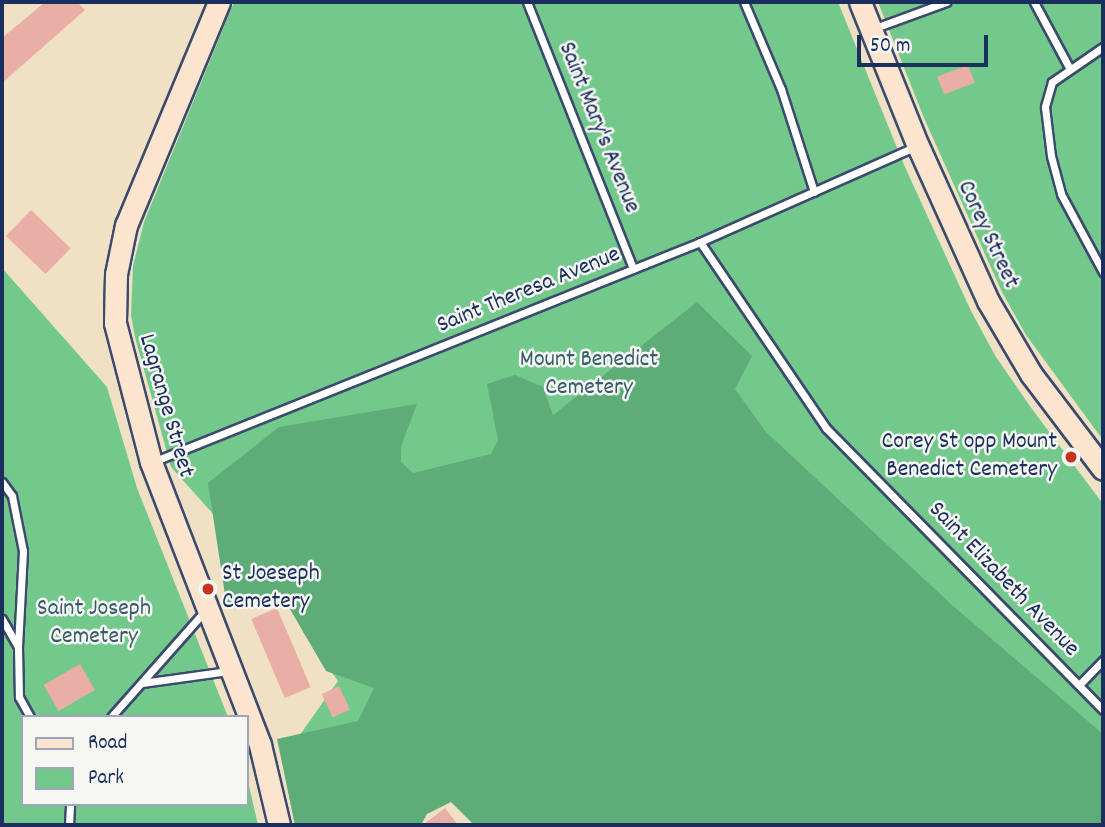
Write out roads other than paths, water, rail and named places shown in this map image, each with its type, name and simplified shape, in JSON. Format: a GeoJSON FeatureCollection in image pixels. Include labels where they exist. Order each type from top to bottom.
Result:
{"type":"FeatureCollection","features":[{"type":"Feature","properties":{"kind":"main road","name":"Lagrange Street"},"geometry":{"type":"LineString","coordinates":[[219,2],[134,202],[117,262],[114,299],[117,336],[151,462],[260,745],[279,825]]}},
{"type":"Feature","properties":{"kind":"main road","name":"Corey Street"},"geometry":{"type":"LineString","coordinates":[[860,2],[918,146],[1001,326],[1049,400],[1103,470]]}},
{"type":"Feature","properties":{"kind":"lane","name":"Saint Mary's Avenue"},"geometry":{"type":"LineString","coordinates":[[527,2],[633,269]]}},
{"type":"Feature","properties":{"kind":"lane"},"geometry":{"type":"LineString","coordinates":[[744,2],[781,89],[814,192]]}},
{"type":"Feature","properties":{"kind":"lane"},"geometry":{"type":"LineString","coordinates":[[871,30],[946,2]]}},
{"type":"Feature","properties":{"kind":"lane"},"geometry":{"type":"LineString","coordinates":[[1034,2],[1070,69]]}},
{"type":"Feature","properties":{"kind":"lane"},"geometry":{"type":"LineString","coordinates":[[1103,47],[1052,82],[1045,107],[1051,156],[1061,194],[1103,272]]}},
{"type":"Feature","properties":{"kind":"lane","name":"Saint Theresa Avenue"},"geometry":{"type":"LineString","coordinates":[[151,462],[700,242],[918,146]]}},
{"type":"Feature","properties":{"kind":"lane","name":"Saint Elizabeth Avenue"},"geometry":{"type":"LineString","coordinates":[[700,242],[826,428],[1103,709]]}},
{"type":"Feature","properties":{"kind":"lane"},"geometry":{"type":"LineString","coordinates":[[2,482],[12,496],[23,551],[18,648],[19,697],[29,715]]}},
{"type":"Feature","properties":{"kind":"lane"},"geometry":{"type":"LineString","coordinates":[[113,715],[207,609]]}},
{"type":"Feature","properties":{"kind":"lane"},"geometry":{"type":"LineString","coordinates":[[2,619],[18,648]]}},
{"type":"Feature","properties":{"kind":"lane"},"geometry":{"type":"LineString","coordinates":[[1079,685],[1103,660]]}},
{"type":"Feature","properties":{"kind":"lane"},"geometry":{"type":"LineString","coordinates":[[142,683],[231,671]]}},
{"type":"Feature","properties":{"kind":"lane"},"geometry":{"type":"LineString","coordinates":[[69,825],[70,806]]}},
{"type":"Feature","properties":{"kind":"place","name":"Corey St opp Mount Benedict Cemetery"},"geometry":{"type":"Point","coordinates":[1071,457]}},
{"type":"Feature","properties":{"kind":"place","name":"St Joeseph Cemetery"},"geometry":{"type":"Point","coordinates":[208,589]}},
{"type":"Feature","properties":{"kind":"park label","name":"Mount Benedict Cemetery"},"geometry":{"type":"Point","coordinates":[589,375]}},
{"type":"Feature","properties":{"kind":"park label","name":"Saint Joseph Cemetery"},"geometry":{"type":"Point","coordinates":[94,624]}}]}
